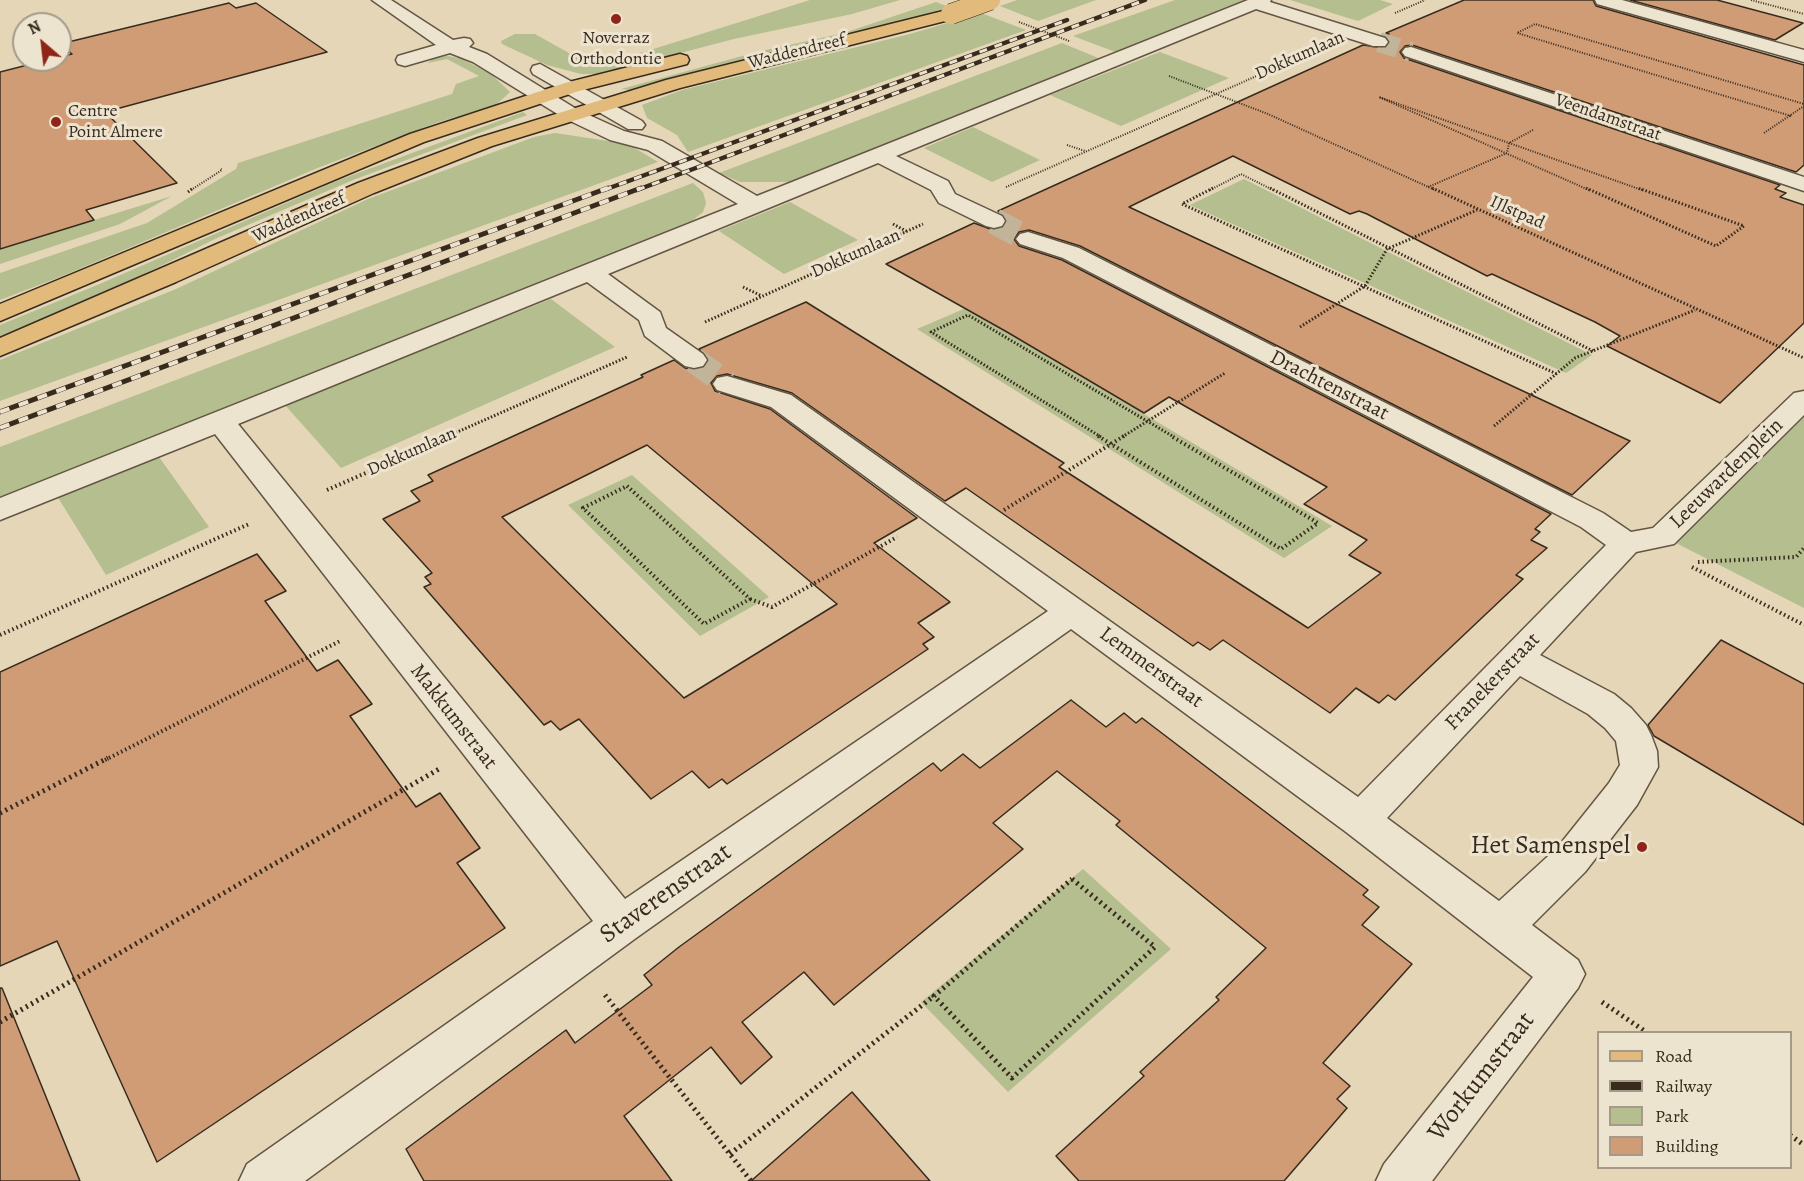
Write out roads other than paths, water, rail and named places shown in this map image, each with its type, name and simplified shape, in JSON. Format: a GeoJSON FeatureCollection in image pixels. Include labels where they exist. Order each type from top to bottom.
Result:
{"type":"FeatureCollection","features":[{"type":"Feature","properties":{"kind":"main road","name":"Waddendreef"},"geometry":{"type":"LineString","coordinates":[[0,348],[167,277],[366,188],[485,142],[571,114],[746,64],[951,14],[990,0]]}},
{"type":"Feature","properties":{"kind":"main road","name":"Waddendreef"},"geometry":{"type":"LineString","coordinates":[[0,313],[417,138],[572,87],[700,55]]}},
{"type":"Feature","properties":{"kind":"street"},"geometry":{"type":"LineString","coordinates":[[1603,0],[1804,56]]}},
{"type":"Feature","properties":{"kind":"street"},"geometry":{"type":"LineString","coordinates":[[390,1],[452,47],[480,58],[571,114],[617,136],[655,145],[754,204]]}},
{"type":"Feature","properties":{"kind":"street"},"geometry":{"type":"LineString","coordinates":[[0,510],[1259,2],[1379,42]]}},
{"type":"Feature","properties":{"kind":"street"},"geometry":{"type":"LineString","coordinates":[[405,60],[485,40],[462,27]]}},
{"type":"Feature","properties":{"kind":"street","name":"Veendamstraat"},"geometry":{"type":"LineString","coordinates":[[1411,52],[1804,184]]}},
{"type":"Feature","properties":{"kind":"street"},"geometry":{"type":"LineString","coordinates":[[520,59],[604,105],[650,134],[655,145]]}},
{"type":"Feature","properties":{"kind":"street"},"geometry":{"type":"LineString","coordinates":[[878,155],[940,186],[956,202],[994,221]]}},
{"type":"Feature","properties":{"kind":"street","name":"Drachtenstraat"},"geometry":{"type":"LineString","coordinates":[[1028,239],[1071,253],[1592,520],[1626,544]]}},
{"type":"Feature","properties":{"kind":"street"},"geometry":{"type":"LineString","coordinates":[[591,273],[651,317],[659,335],[694,360]]}},
{"type":"Feature","properties":{"kind":"street","name":"Lemmerstraat"},"geometry":{"type":"LineString","coordinates":[[728,384],[782,401],[1360,820],[1563,974]]}},
{"type":"Feature","properties":{"kind":"street","name":"Leeuwardenplein"},"geometry":{"type":"LineString","coordinates":[[1626,544],[1663,536],[1804,399]]}},
{"type":"Feature","properties":{"kind":"street","name":"Makkumstraat"},"geometry":{"type":"LineString","coordinates":[[221,422],[477,747],[621,925]]}},
{"type":"Feature","properties":{"kind":"street","name":"Franekerstraat"},"geometry":{"type":"LineString","coordinates":[[1360,820],[1626,544]]}},
{"type":"Feature","properties":{"kind":"street","name":"Staverenstraat"},"geometry":{"type":"LineString","coordinates":[[264,1181],[621,925],[1072,611]]}},
{"type":"Feature","properties":{"kind":"street"},"geometry":{"type":"LineString","coordinates":[[1501,927],[1571,860],[1623,795],[1639,767],[1638,751],[1633,735],[1618,718],[1601,704],[1516,658]]}},
{"type":"Feature","properties":{"kind":"street","name":"Workumstraat"},"geometry":{"type":"LineString","coordinates":[[1401,1181],[1563,974]]}},
{"type":"Feature","properties":{"kind":"tunnel"},"geometry":{"type":"LineString","coordinates":[[1379,42],[1411,52]]}},
{"type":"Feature","properties":{"kind":"tunnel"},"geometry":{"type":"LineString","coordinates":[[994,221],[1028,239]]}},
{"type":"Feature","properties":{"kind":"tunnel"},"geometry":{"type":"LineString","coordinates":[[694,360],[727,384]]}},
{"type":"Feature","properties":{"kind":"railway"},"geometry":{"type":"LineString","coordinates":[[637,190],[1145,0]]}},
{"type":"Feature","properties":{"kind":"railway"},"geometry":{"type":"LineString","coordinates":[[604,190],[1067,20]]}},
{"type":"Feature","properties":{"kind":"railway"},"geometry":{"type":"LineString","coordinates":[[0,412],[608,188]]}},
{"type":"Feature","properties":{"kind":"railway"},"geometry":{"type":"LineString","coordinates":[[0,428],[641,188]]}},
{"type":"Feature","properties":{"kind":"place","name":"Noverraz Orthodontie"},"geometry":{"type":"Point","coordinates":[616,19]}},
{"type":"Feature","properties":{"kind":"place","name":"Centre Point Almere"},"geometry":{"type":"Point","coordinates":[56,122]}},
{"type":"Feature","properties":{"kind":"place","name":"Het Samenspel"},"geometry":{"type":"Point","coordinates":[1642,847]}}]}
